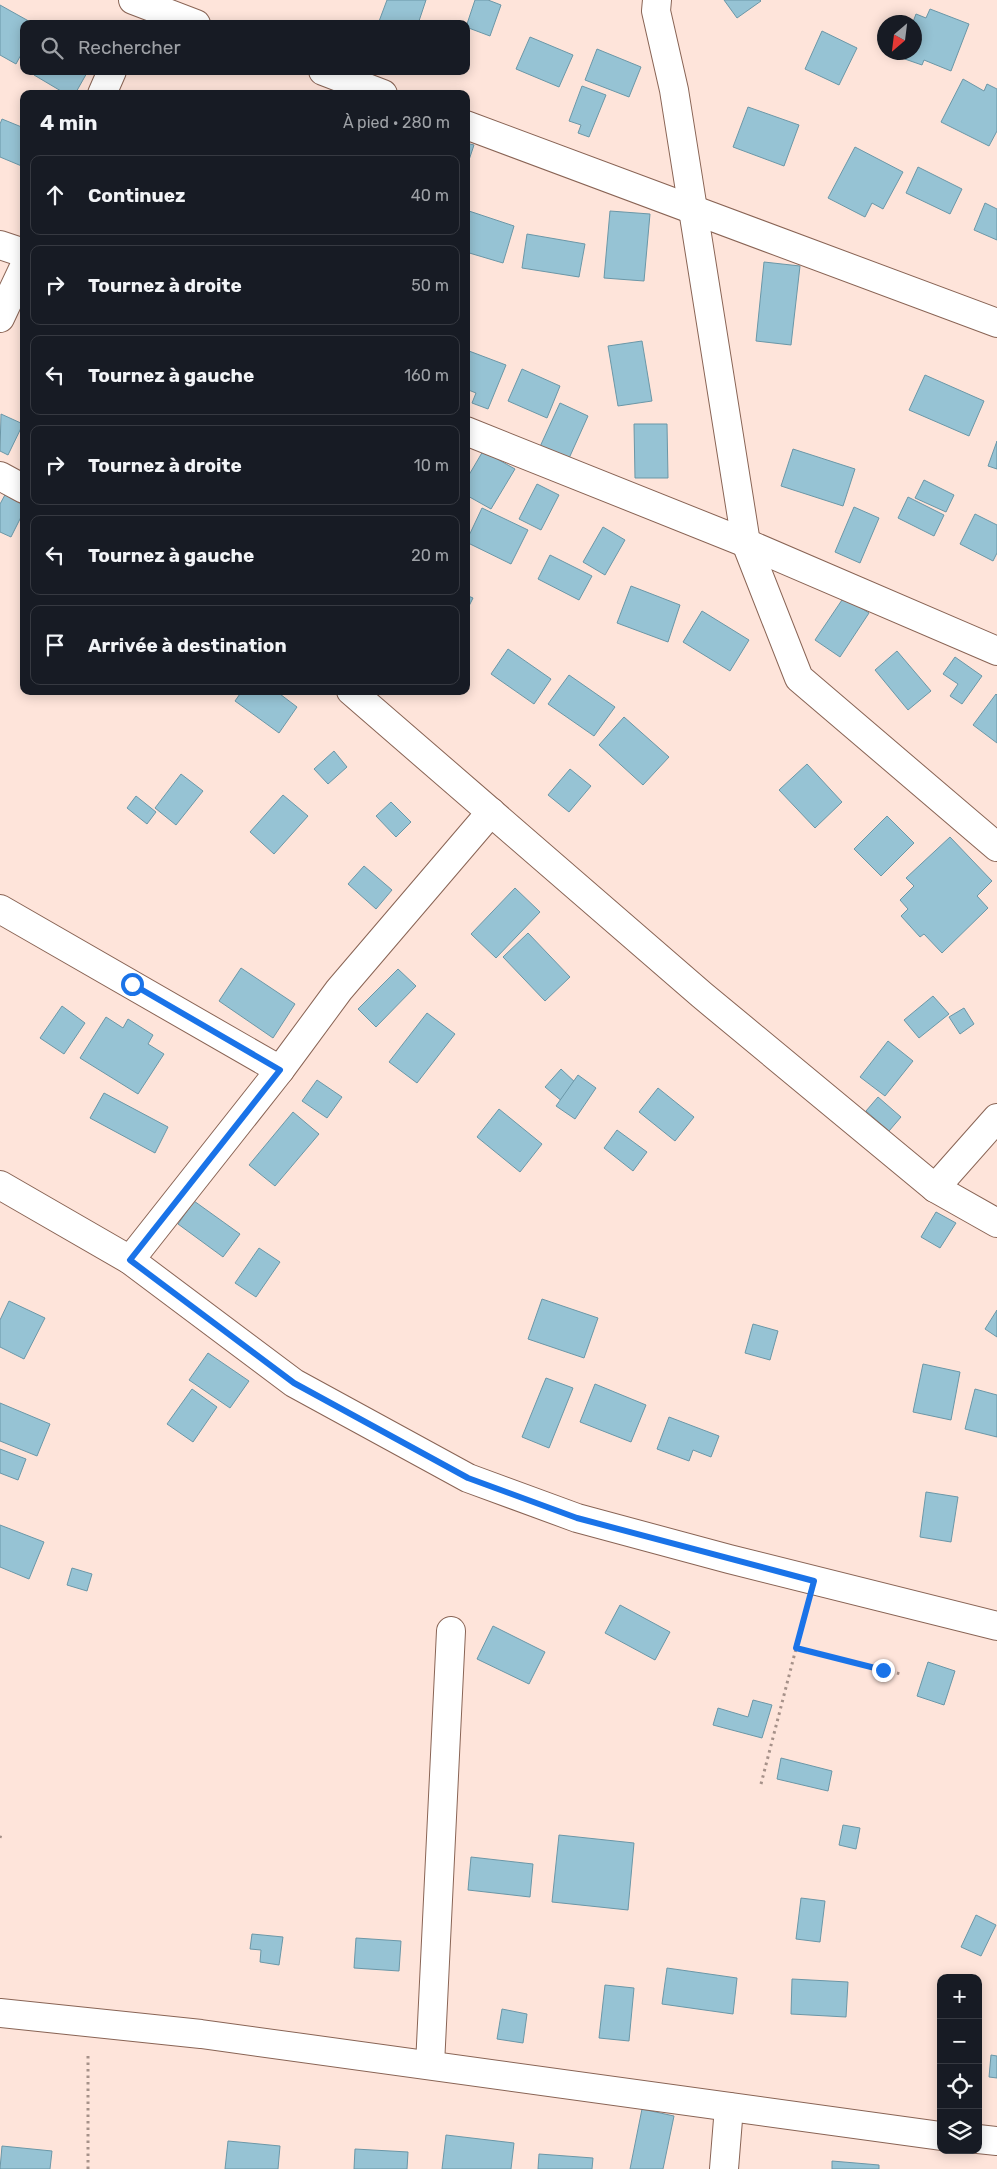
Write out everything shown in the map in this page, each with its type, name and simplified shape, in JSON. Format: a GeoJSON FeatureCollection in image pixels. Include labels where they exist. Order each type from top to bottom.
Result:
{"type":"FeatureCollection","features":[{"type":"Feature","properties":{"kind":"street"},"geometry":{"type":"LineString","coordinates":[[656,0],[656,11],[674,90],[691,209],[746,543],[799,678],[997,847]]}},
{"type":"Feature","properties":{"kind":"street"},"geometry":{"type":"LineString","coordinates":[[139,7],[183,20]]}},
{"type":"Feature","properties":{"kind":"street"},"geometry":{"type":"LineString","coordinates":[[104,90],[110,75]]}},
{"type":"Feature","properties":{"kind":"street"},"geometry":{"type":"LineString","coordinates":[[333,75],[373,90]]}},
{"type":"Feature","properties":{"kind":"street"},"geometry":{"type":"LineString","coordinates":[[470,126],[997,322]]}},
{"type":"Feature","properties":{"kind":"street"},"geometry":{"type":"LineString","coordinates":[[0,245],[20,252]]}},
{"type":"Feature","properties":{"kind":"street"},"geometry":{"type":"LineString","coordinates":[[0,318],[20,276]]}},
{"type":"Feature","properties":{"kind":"street"},"geometry":{"type":"LineString","coordinates":[[470,433],[746,543],[997,651]]}},
{"type":"Feature","properties":{"kind":"street"},"geometry":{"type":"LineString","coordinates":[[0,476],[20,487]]}},
{"type":"Feature","properties":{"kind":"street"},"geometry":{"type":"LineString","coordinates":[[356,695],[702,995],[935,1188],[997,1223]]}},
{"type":"Feature","properties":{"kind":"street"},"geometry":{"type":"LineString","coordinates":[[130,1260],[280,1070],[339,990],[491,812]]}},
{"type":"Feature","properties":{"kind":"street"},"geometry":{"type":"LineString","coordinates":[[0,909],[280,1070]]}},
{"type":"Feature","properties":{"kind":"street"},"geometry":{"type":"LineString","coordinates":[[935,1188],[997,1118]]}},
{"type":"Feature","properties":{"kind":"street"},"geometry":{"type":"LineString","coordinates":[[0,1185],[130,1260],[294,1383],[468,1478],[577,1518],[814,1581],[997,1626]]}},
{"type":"Feature","properties":{"kind":"street"},"geometry":{"type":"LineString","coordinates":[[430,2065],[451,1631]]}},
{"type":"Feature","properties":{"kind":"street"},"geometry":{"type":"LineString","coordinates":[[0,2013],[201,2034],[937,2135]]}},
{"type":"Feature","properties":{"kind":"street"},"geometry":{"type":"LineString","coordinates":[[724,2169],[728,2107]]}},
{"type":"Feature","properties":{"kind":"street"},"geometry":{"type":"LineString","coordinates":[[982,2139],[997,2140]]}},
{"type":"Feature","properties":{"kind":"path"},"geometry":{"type":"LineString","coordinates":[[761,1784],[814,1581]]}},
{"type":"Feature","properties":{"kind":"path"},"geometry":{"type":"LineString","coordinates":[[796,1648],[900,1674]]}},
{"type":"Feature","properties":{"kind":"path"},"geometry":{"type":"LineString","coordinates":[[88,2022],[88,2169]]}},
{"type":"Feature","properties":{"kind":"building"},"geometry":{"type":"Polygon","coordinates":[[[387,0],[426,0],[419,20],[380,20],[387,0]]]}},
{"type":"Feature","properties":{"kind":"building"},"geometry":{"type":"Polygon","coordinates":[[[475,0],[488,0],[501,5],[490,36],[470,28],[470,20],[468,20],[475,0]]]}},
{"type":"Feature","properties":{"kind":"building"},"geometry":{"type":"Polygon","coordinates":[[[724,0],[760,0],[761,1],[737,18],[724,0]]]}},
{"type":"Feature","properties":{"kind":"building"},"geometry":{"type":"Polygon","coordinates":[[[0,5],[27,20],[20,20],[20,56],[16,64],[0,55],[0,5]]]}},
{"type":"Feature","properties":{"kind":"building"},"geometry":{"type":"Polygon","coordinates":[[[930,9],[969,24],[951,71],[924,60],[922,65],[908,60],[922,60],[922,16],[926,18],[930,9]]]}},
{"type":"Feature","properties":{"kind":"building"},"geometry":{"type":"Polygon","coordinates":[[[822,31],[857,48],[839,85],[805,69],[822,31]]]}},
{"type":"Feature","properties":{"kind":"building"},"geometry":{"type":"Polygon","coordinates":[[[530,37],[573,55],[559,87],[516,69],[530,37]]]}},
{"type":"Feature","properties":{"kind":"building"},"geometry":{"type":"Polygon","coordinates":[[[597,49],[641,67],[629,97],[585,80],[597,49]]]}},
{"type":"Feature","properties":{"kind":"building"},"geometry":{"type":"Polygon","coordinates":[[[34,75],[86,75],[77,90],[59,90],[34,75]]]}},
{"type":"Feature","properties":{"kind":"building"},"geometry":{"type":"Polygon","coordinates":[[[963,79],[984,91],[987,84],[997,89],[997,131],[989,146],[941,122],[963,79]]]}},
{"type":"Feature","properties":{"kind":"building"},"geometry":{"type":"Polygon","coordinates":[[[582,86],[606,95],[589,137],[578,133],[581,125],[569,121],[582,86]]]}},
{"type":"Feature","properties":{"kind":"building"},"geometry":{"type":"Polygon","coordinates":[[[748,107],[799,125],[784,166],[733,147],[748,107]]]}},
{"type":"Feature","properties":{"kind":"building"},"geometry":{"type":"Polygon","coordinates":[[[2,119],[20,126],[20,165],[0,157],[0,124],[2,119]]]}},
{"type":"Feature","properties":{"kind":"building"},"geometry":{"type":"Polygon","coordinates":[[[470,144],[474,145],[470,157],[470,144]]]}},
{"type":"Feature","properties":{"kind":"building"},"geometry":{"type":"Polygon","coordinates":[[[855,147],[903,172],[883,209],[872,203],[865,217],[828,198],[855,147]]]}},
{"type":"Feature","properties":{"kind":"building"},"geometry":{"type":"Polygon","coordinates":[[[918,167],[962,189],[950,214],[906,193],[918,167]]]}},
{"type":"Feature","properties":{"kind":"building"},"geometry":{"type":"Polygon","coordinates":[[[985,203],[997,209],[997,240],[974,230],[985,203]]]}},
{"type":"Feature","properties":{"kind":"building"},"geometry":{"type":"Polygon","coordinates":[[[470,211],[514,226],[503,263],[470,253],[470,211]]]}},
{"type":"Feature","properties":{"kind":"building"},"geometry":{"type":"Polygon","coordinates":[[[610,211],[650,214],[644,281],[604,278],[610,211]]]}},
{"type":"Feature","properties":{"kind":"building"},"geometry":{"type":"Polygon","coordinates":[[[527,234],[585,244],[579,277],[522,268],[527,234]]]}},
{"type":"Feature","properties":{"kind":"building"},"geometry":{"type":"Polygon","coordinates":[[[764,262],[800,266],[791,345],[756,341],[764,262]]]}},
{"type":"Feature","properties":{"kind":"building"},"geometry":{"type":"Polygon","coordinates":[[[642,341],[652,401],[618,406],[608,346],[642,341]]]}},
{"type":"Feature","properties":{"kind":"building"},"geometry":{"type":"Polygon","coordinates":[[[470,351],[506,365],[488,409],[472,403],[476,393],[470,391],[470,351]]]}},
{"type":"Feature","properties":{"kind":"building"},"geometry":{"type":"Polygon","coordinates":[[[522,369],[560,386],[547,418],[508,401],[522,369]]]}},
{"type":"Feature","properties":{"kind":"building"},"geometry":{"type":"Polygon","coordinates":[[[925,375],[984,401],[969,436],[909,410],[925,375]]]}},
{"type":"Feature","properties":{"kind":"building"},"geometry":{"type":"Polygon","coordinates":[[[560,403],[588,416],[566,465],[538,451],[560,403]]]}},
{"type":"Feature","properties":{"kind":"building"},"geometry":{"type":"Polygon","coordinates":[[[1,414],[20,423],[20,430],[8,455],[0,451],[1,414]]]}},
{"type":"Feature","properties":{"kind":"building"},"geometry":{"type":"Polygon","coordinates":[[[634,424],[667,424],[668,478],[635,478],[634,424]]]}},
{"type":"Feature","properties":{"kind":"building"},"geometry":{"type":"Polygon","coordinates":[[[997,441],[997,469],[988,466],[997,441]]]}},
{"type":"Feature","properties":{"kind":"building"},"geometry":{"type":"Polygon","coordinates":[[[793,449],[855,469],[843,506],[781,486],[793,449]]]}},
{"type":"Feature","properties":{"kind":"building"},"geometry":{"type":"Polygon","coordinates":[[[483,451],[515,469],[491,509],[470,497],[470,473],[483,451]]]}},
{"type":"Feature","properties":{"kind":"building"},"geometry":{"type":"Polygon","coordinates":[[[924,480],[954,495],[946,512],[915,498],[924,480]]]}},
{"type":"Feature","properties":{"kind":"building"},"geometry":{"type":"Polygon","coordinates":[[[537,484],[559,495],[541,530],[519,519],[537,484]]]}},
{"type":"Feature","properties":{"kind":"building"},"geometry":{"type":"Polygon","coordinates":[[[6,493],[20,500],[20,519],[11,537],[0,532],[0,504],[6,493]]]}},
{"type":"Feature","properties":{"kind":"building"},"geometry":{"type":"Polygon","coordinates":[[[908,497],[944,515],[934,536],[898,518],[908,497]]]}},
{"type":"Feature","properties":{"kind":"building"},"geometry":{"type":"Polygon","coordinates":[[[854,507],[879,518],[860,563],[835,552],[854,507]]]}},
{"type":"Feature","properties":{"kind":"building"},"geometry":{"type":"Polygon","coordinates":[[[482,508],[528,530],[511,564],[470,544],[470,534],[482,508]]]}},
{"type":"Feature","properties":{"kind":"building"},"geometry":{"type":"Polygon","coordinates":[[[975,514],[997,525],[997,553],[993,561],[960,544],[975,514]]]}},
{"type":"Feature","properties":{"kind":"building"},"geometry":{"type":"Polygon","coordinates":[[[603,527],[625,540],[605,575],[583,562],[603,527]]]}},
{"type":"Feature","properties":{"kind":"building"},"geometry":{"type":"Polygon","coordinates":[[[550,555],[592,576],[579,600],[538,579],[550,555]]]}},
{"type":"Feature","properties":{"kind":"building"},"geometry":{"type":"Polygon","coordinates":[[[631,586],[680,605],[668,642],[617,623],[631,586]]]}},
{"type":"Feature","properties":{"kind":"building"},"geometry":{"type":"Polygon","coordinates":[[[844,597],[869,613],[840,657],[815,640],[844,597]]]}},
{"type":"Feature","properties":{"kind":"building"},"geometry":{"type":"Polygon","coordinates":[[[702,611],[749,640],[730,671],[683,642],[702,611]]]}},
{"type":"Feature","properties":{"kind":"building"},"geometry":{"type":"Polygon","coordinates":[[[508,649],[551,679],[534,704],[491,674],[508,649]]]}},
{"type":"Feature","properties":{"kind":"building"},"geometry":{"type":"Polygon","coordinates":[[[897,651],[931,691],[908,710],[875,670],[897,651]]]}},
{"type":"Feature","properties":{"kind":"building"},"geometry":{"type":"Polygon","coordinates":[[[955,657],[982,676],[962,704],[950,696],[958,684],[943,674],[955,657]]]}},
{"type":"Feature","properties":{"kind":"building"},"geometry":{"type":"Polygon","coordinates":[[[569,675],[615,707],[594,736],[548,704],[569,675]]]}},
{"type":"Feature","properties":{"kind":"building"},"geometry":{"type":"Polygon","coordinates":[[[239,695],[281,695],[297,707],[279,733],[235,701],[239,695]]]}},
{"type":"Feature","properties":{"kind":"building"},"geometry":{"type":"Polygon","coordinates":[[[997,695],[997,743],[973,725],[997,695]]]}},
{"type":"Feature","properties":{"kind":"building"},"geometry":{"type":"Polygon","coordinates":[[[624,717],[669,757],[643,785],[599,745],[624,717]]]}},
{"type":"Feature","properties":{"kind":"building"},"geometry":{"type":"Polygon","coordinates":[[[334,751],[347,767],[328,784],[314,769],[334,751]]]}},
{"type":"Feature","properties":{"kind":"building"},"geometry":{"type":"Polygon","coordinates":[[[807,764],[842,802],[815,828],[779,790],[807,764]]]}},
{"type":"Feature","properties":{"kind":"building"},"geometry":{"type":"Polygon","coordinates":[[[570,769],[591,786],[569,812],[548,795],[570,769]]]}},
{"type":"Feature","properties":{"kind":"building"},"geometry":{"type":"Polygon","coordinates":[[[181,774],[203,791],[176,825],[155,808],[181,774]]]}},
{"type":"Feature","properties":{"kind":"building"},"geometry":{"type":"Polygon","coordinates":[[[283,795],[308,816],[274,854],[250,832],[283,795]]]}},
{"type":"Feature","properties":{"kind":"building"},"geometry":{"type":"Polygon","coordinates":[[[136,796],[156,812],[147,824],[127,808],[136,796]]]}},
{"type":"Feature","properties":{"kind":"building"},"geometry":{"type":"Polygon","coordinates":[[[391,802],[411,822],[396,837],[376,816],[391,802]]]}},
{"type":"Feature","properties":{"kind":"building"},"geometry":{"type":"Polygon","coordinates":[[[887,816],[914,843],[881,876],[854,849],[887,816]]]}},
{"type":"Feature","properties":{"kind":"building"},"geometry":{"type":"Polygon","coordinates":[[[950,837],[992,881],[977,896],[988,908],[942,953],[924,934],[920,937],[901,916],[908,909],[900,900],[914,886],[906,878],[950,837]]]}},
{"type":"Feature","properties":{"kind":"building"},"geometry":{"type":"Polygon","coordinates":[[[364,866],[392,890],[376,909],[348,884],[364,866]]]}},
{"type":"Feature","properties":{"kind":"building"},"geometry":{"type":"Polygon","coordinates":[[[515,888],[540,912],[496,958],[471,934],[515,888]]]}},
{"type":"Feature","properties":{"kind":"building"},"geometry":{"type":"Polygon","coordinates":[[[528,933],[570,977],[545,1001],[503,957],[528,933]]]}},
{"type":"Feature","properties":{"kind":"building"},"geometry":{"type":"Polygon","coordinates":[[[241,968],[295,1004],[273,1038],[219,1001],[241,968]]]}},
{"type":"Feature","properties":{"kind":"building"},"geometry":{"type":"Polygon","coordinates":[[[398,969],[416,986],[376,1027],[358,1009],[398,969]]]}},
{"type":"Feature","properties":{"kind":"building"},"geometry":{"type":"Polygon","coordinates":[[[933,996],[949,1014],[919,1038],[904,1020],[933,996]]]}},
{"type":"Feature","properties":{"kind":"building"},"geometry":{"type":"Polygon","coordinates":[[[62,1006],[85,1023],[64,1054],[40,1038],[62,1006]]]}},
{"type":"Feature","properties":{"kind":"building"},"geometry":{"type":"Polygon","coordinates":[[[964,1008],[974,1024],[960,1034],[949,1017],[964,1008]]]}},
{"type":"Feature","properties":{"kind":"building"},"geometry":{"type":"Polygon","coordinates":[[[427,1013],[455,1034],[417,1083],[389,1062],[427,1013]]]}},
{"type":"Feature","properties":{"kind":"building"},"geometry":{"type":"Polygon","coordinates":[[[106,1017],[123,1028],[128,1019],[153,1035],[148,1044],[164,1054],[138,1094],[80,1058],[106,1017]]]}},
{"type":"Feature","properties":{"kind":"building"},"geometry":{"type":"Polygon","coordinates":[[[888,1041],[913,1061],[885,1096],[860,1077],[888,1041]]]}},
{"type":"Feature","properties":{"kind":"building"},"geometry":{"type":"Polygon","coordinates":[[[561,1069],[578,1085],[563,1102],[545,1087],[561,1069]]]}},
{"type":"Feature","properties":{"kind":"building"},"geometry":{"type":"Polygon","coordinates":[[[578,1075],[596,1088],[575,1119],[556,1106],[578,1075]]]}},
{"type":"Feature","properties":{"kind":"building"},"geometry":{"type":"Polygon","coordinates":[[[317,1080],[342,1097],[327,1118],[302,1101],[317,1080]]]}},
{"type":"Feature","properties":{"kind":"building"},"geometry":{"type":"Polygon","coordinates":[[[658,1088],[694,1117],[675,1141],[639,1112],[658,1088]]]}},
{"type":"Feature","properties":{"kind":"building"},"geometry":{"type":"Polygon","coordinates":[[[104,1093],[168,1127],[155,1153],[90,1118],[104,1093]]]}},
{"type":"Feature","properties":{"kind":"building"},"geometry":{"type":"Polygon","coordinates":[[[878,1097],[901,1117],[889,1131],[866,1111],[878,1097]]]}},
{"type":"Feature","properties":{"kind":"building"},"geometry":{"type":"Polygon","coordinates":[[[499,1109],[542,1144],[520,1172],[477,1137],[499,1109]]]}},
{"type":"Feature","properties":{"kind":"building"},"geometry":{"type":"Polygon","coordinates":[[[293,1112],[319,1134],[275,1186],[249,1165],[293,1112]]]}},
{"type":"Feature","properties":{"kind":"building"},"geometry":{"type":"Polygon","coordinates":[[[617,1130],[647,1152],[633,1171],[604,1148],[617,1130]]]}},
{"type":"Feature","properties":{"kind":"building"},"geometry":{"type":"Polygon","coordinates":[[[194,1201],[240,1234],[223,1257],[178,1224],[194,1201]]]}},
{"type":"Feature","properties":{"kind":"building"},"geometry":{"type":"Polygon","coordinates":[[[936,1212],[956,1223],[940,1248],[921,1237],[936,1212]]]}},
{"type":"Feature","properties":{"kind":"building"},"geometry":{"type":"Polygon","coordinates":[[[259,1248],[280,1262],[256,1297],[235,1283],[259,1248]]]}},
{"type":"Feature","properties":{"kind":"building"},"geometry":{"type":"Polygon","coordinates":[[[542,1299],[598,1318],[584,1358],[528,1339],[542,1299]]]}},
{"type":"Feature","properties":{"kind":"building"},"geometry":{"type":"Polygon","coordinates":[[[9,1301],[45,1318],[24,1359],[0,1347],[0,1320],[9,1301]]]}},
{"type":"Feature","properties":{"kind":"building"},"geometry":{"type":"Polygon","coordinates":[[[997,1310],[997,1337],[985,1329],[997,1310]]]}},
{"type":"Feature","properties":{"kind":"building"},"geometry":{"type":"Polygon","coordinates":[[[753,1324],[778,1331],[770,1360],[745,1353],[753,1324]]]}},
{"type":"Feature","properties":{"kind":"building"},"geometry":{"type":"Polygon","coordinates":[[[208,1353],[249,1381],[230,1408],[189,1380],[208,1353]]]}},
{"type":"Feature","properties":{"kind":"building"},"geometry":{"type":"Polygon","coordinates":[[[923,1364],[960,1372],[951,1420],[913,1412],[923,1364]]]}},
{"type":"Feature","properties":{"kind":"building"},"geometry":{"type":"Polygon","coordinates":[[[546,1378],[573,1388],[549,1448],[522,1437],[546,1378]]]}},
{"type":"Feature","properties":{"kind":"building"},"geometry":{"type":"Polygon","coordinates":[[[595,1384],[646,1405],[631,1442],[580,1422],[595,1384]]]}},
{"type":"Feature","properties":{"kind":"building"},"geometry":{"type":"Polygon","coordinates":[[[192,1389],[217,1407],[193,1442],[167,1424],[192,1389]]]}},
{"type":"Feature","properties":{"kind":"building"},"geometry":{"type":"Polygon","coordinates":[[[975,1389],[997,1395],[997,1437],[965,1429],[975,1389]]]}},
{"type":"Feature","properties":{"kind":"building"},"geometry":{"type":"Polygon","coordinates":[[[0,1403],[50,1424],[37,1456],[0,1441],[0,1403]]]}},
{"type":"Feature","properties":{"kind":"building"},"geometry":{"type":"Polygon","coordinates":[[[669,1417],[719,1436],[711,1457],[693,1450],[689,1461],[657,1449],[669,1417]]]}},
{"type":"Feature","properties":{"kind":"building"},"geometry":{"type":"Polygon","coordinates":[[[0,1449],[26,1459],[18,1480],[0,1473],[0,1449]]]}},
{"type":"Feature","properties":{"kind":"building"},"geometry":{"type":"Polygon","coordinates":[[[926,1492],[958,1497],[951,1542],[920,1537],[926,1492]]]}},
{"type":"Feature","properties":{"kind":"building"},"geometry":{"type":"Polygon","coordinates":[[[0,1525],[44,1542],[29,1579],[0,1567],[0,1525]]]}},
{"type":"Feature","properties":{"kind":"building"},"geometry":{"type":"Polygon","coordinates":[[[72,1568],[92,1574],[87,1591],[67,1585],[72,1568]]]}},
{"type":"Feature","properties":{"kind":"building"},"geometry":{"type":"Polygon","coordinates":[[[620,1605],[670,1632],[655,1660],[605,1633],[620,1605]]]}},
{"type":"Feature","properties":{"kind":"building"},"geometry":{"type":"Polygon","coordinates":[[[493,1626],[545,1652],[529,1684],[477,1659],[493,1626]]]}},
{"type":"Feature","properties":{"kind":"building"},"geometry":{"type":"Polygon","coordinates":[[[928,1662],[955,1671],[944,1705],[917,1696],[928,1662]]]}},
{"type":"Feature","properties":{"kind":"building"},"geometry":{"type":"Polygon","coordinates":[[[753,1700],[772,1705],[762,1738],[713,1725],[718,1708],[748,1717],[753,1700]]]}},
{"type":"Feature","properties":{"kind":"building"},"geometry":{"type":"Polygon","coordinates":[[[781,1758],[832,1771],[828,1791],[777,1779],[781,1758]]]}},
{"type":"Feature","properties":{"kind":"building"},"geometry":{"type":"Polygon","coordinates":[[[843,1825],[860,1828],[856,1849],[839,1845],[843,1825]]]}},
{"type":"Feature","properties":{"kind":"building"},"geometry":{"type":"Polygon","coordinates":[[[559,1835],[634,1843],[628,1910],[552,1902],[559,1835]]]}},
{"type":"Feature","properties":{"kind":"building"},"geometry":{"type":"Polygon","coordinates":[[[471,1857],[533,1864],[530,1897],[468,1890],[471,1857]]]}},
{"type":"Feature","properties":{"kind":"building"},"geometry":{"type":"Polygon","coordinates":[[[801,1898],[825,1901],[820,1942],[796,1939],[801,1898]]]}},
{"type":"Feature","properties":{"kind":"building"},"geometry":{"type":"Polygon","coordinates":[[[976,1915],[996,1925],[981,1956],[961,1947],[976,1915]]]}},
{"type":"Feature","properties":{"kind":"building"},"geometry":{"type":"Polygon","coordinates":[[[252,1934],[283,1937],[279,1965],[260,1962],[261,1950],[250,1949],[252,1934]]]}},
{"type":"Feature","properties":{"kind":"building"},"geometry":{"type":"Polygon","coordinates":[[[356,1938],[401,1941],[399,1971],[354,1968],[356,1938]]]}},
{"type":"Feature","properties":{"kind":"building"},"geometry":{"type":"Polygon","coordinates":[[[667,1968],[737,1978],[733,2014],[662,2004],[667,1968]]]}},
{"type":"Feature","properties":{"kind":"building"},"geometry":{"type":"Polygon","coordinates":[[[792,1979],[848,1982],[846,2017],[791,2014],[792,1979]]]}},
{"type":"Feature","properties":{"kind":"building"},"geometry":{"type":"Polygon","coordinates":[[[605,1985],[634,1988],[629,2041],[599,2038],[605,1985]]]}},
{"type":"Feature","properties":{"kind":"building"},"geometry":{"type":"Polygon","coordinates":[[[502,2009],[527,2014],[523,2043],[497,2039],[502,2009]]]}},
{"type":"Feature","properties":{"kind":"building"},"geometry":{"type":"Polygon","coordinates":[[[991,2055],[997,2056],[997,2078],[989,2077],[991,2055]]]}},
{"type":"Feature","properties":{"kind":"building"},"geometry":{"type":"Polygon","coordinates":[[[642,2109],[674,2116],[663,2169],[630,2169],[642,2109]]]}},
{"type":"Feature","properties":{"kind":"building"},"geometry":{"type":"Polygon","coordinates":[[[446,2135],[514,2143],[511,2169],[442,2169],[446,2135]]]}},
{"type":"Feature","properties":{"kind":"building"},"geometry":{"type":"Polygon","coordinates":[[[228,2141],[280,2146],[278,2169],[225,2169],[228,2141]]]}},
{"type":"Feature","properties":{"kind":"building"},"geometry":{"type":"Polygon","coordinates":[[[2,2146],[52,2151],[50,2169],[0,2169],[2,2146]]]}},
{"type":"Feature","properties":{"kind":"building"},"geometry":{"type":"Polygon","coordinates":[[[355,2149],[408,2152],[407,2169],[354,2169],[355,2149]]]}},
{"type":"Feature","properties":{"kind":"building"},"geometry":{"type":"Polygon","coordinates":[[[539,2154],[593,2158],[592,2169],[538,2169],[539,2154]]]}},
{"type":"Feature","properties":{"kind":"building"},"geometry":{"type":"Polygon","coordinates":[[[832,2161],[879,2165],[879,2169],[832,2169],[832,2161]]]}},
{"type":"Feature","properties":{"kind":"route"},"geometry":{"type":"LineString","coordinates":[[132,984],[280,1070],[130,1260],[294,1383],[468,1478],[577,1518],[814,1581],[796,1648],[883,1670]]}}]}
